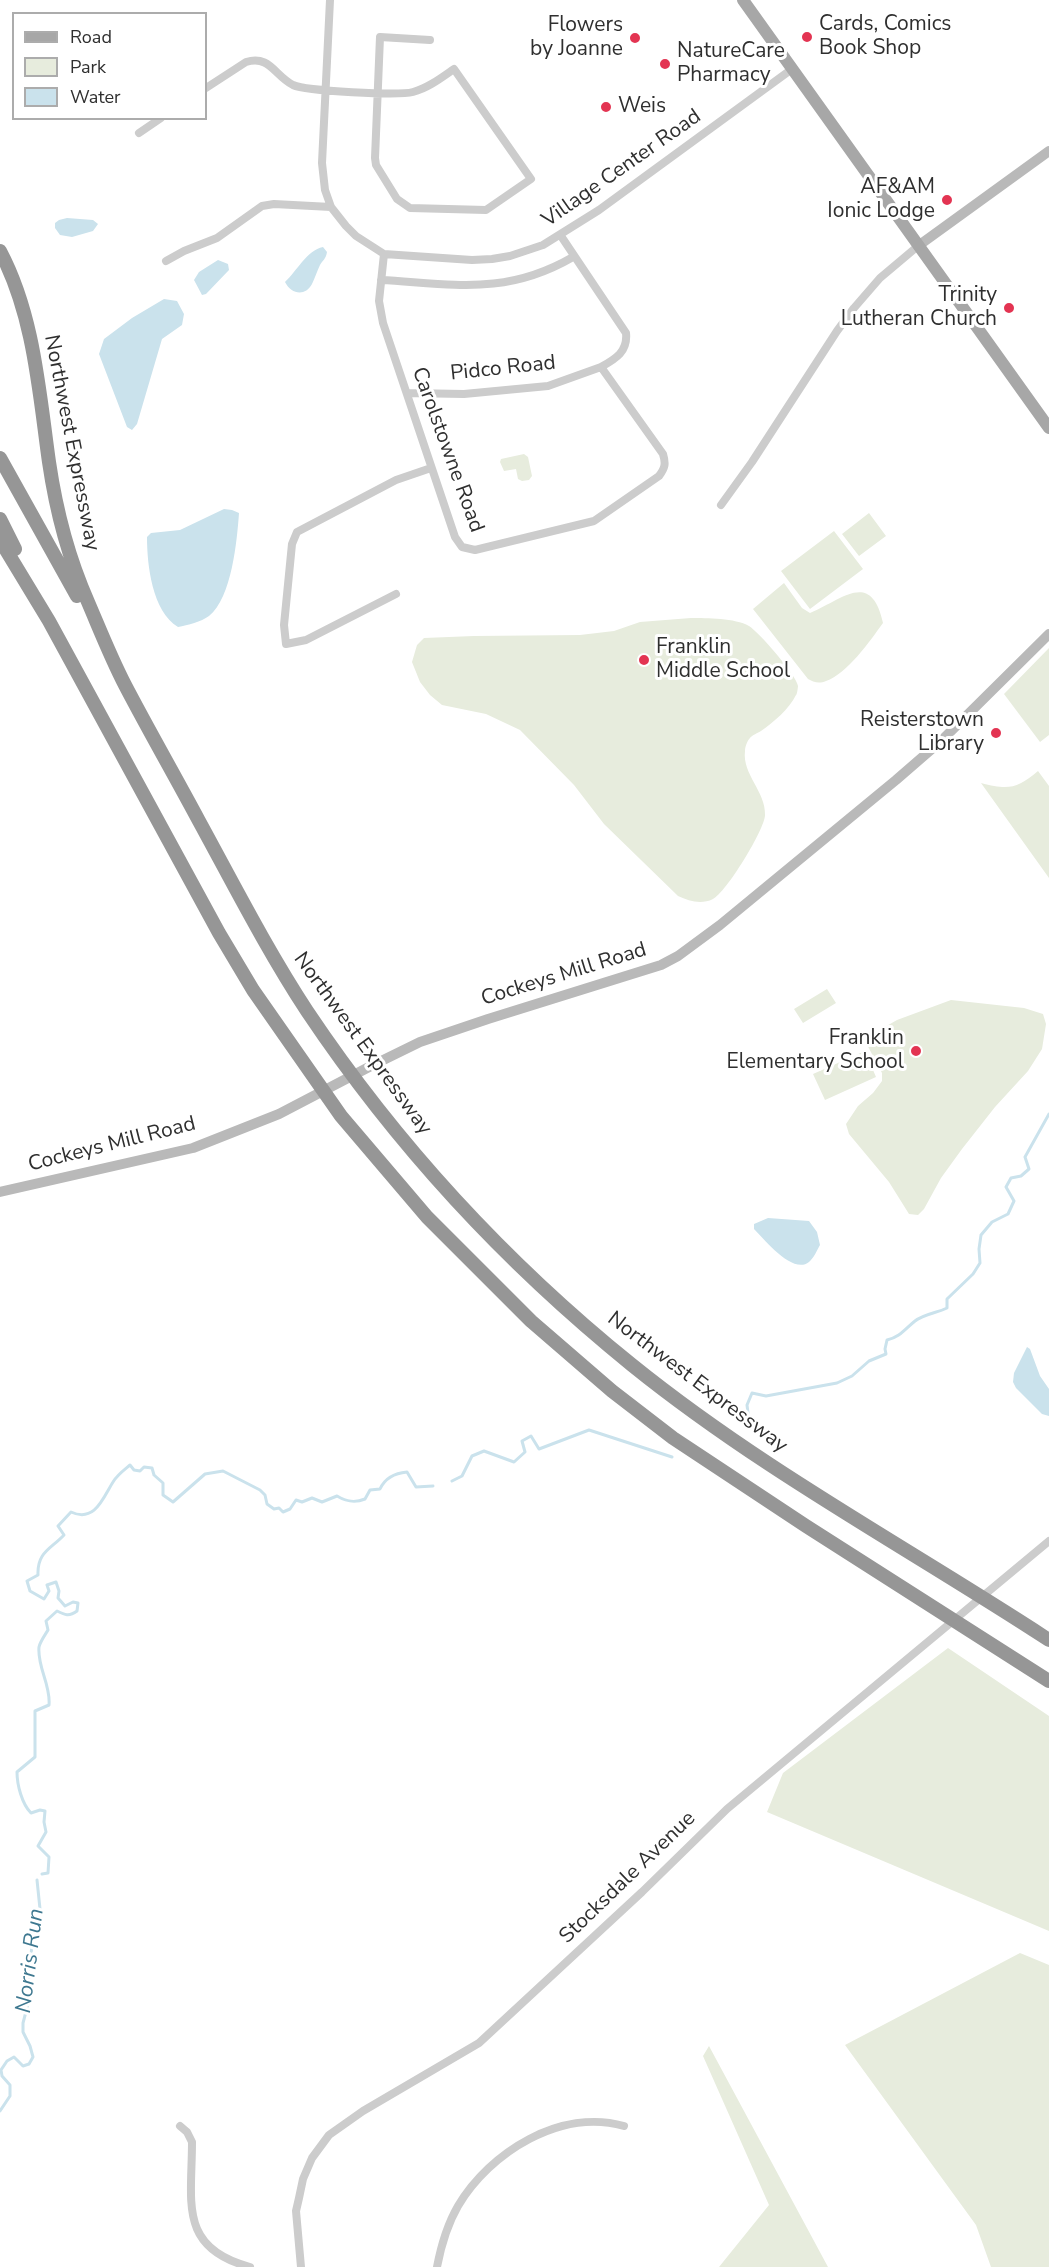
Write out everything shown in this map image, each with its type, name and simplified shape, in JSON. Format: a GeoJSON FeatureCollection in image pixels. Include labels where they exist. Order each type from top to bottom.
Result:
{"type":"FeatureCollection","features":[{"type":"Feature","properties":{"kind":"highway","name":"Northwest Expressway"},"geometry":{"type":"LineString","coordinates":[[0,251],[16,284],[24,309],[50,464],[66,543],[77,578],[124,682],[243,904],[298,996],[392,1128],[478,1225],[553,1297],[632,1365],[693,1412],[754,1454],[1049,1641]]}},
{"type":"Feature","properties":{"kind":"highway"},"geometry":{"type":"LineString","coordinates":[[0,458],[124,682]]}},
{"type":"Feature","properties":{"kind":"highway"},"geometry":{"type":"LineString","coordinates":[[0,519],[49,621]]}},
{"type":"Feature","properties":{"kind":"highway"},"geometry":{"type":"LineString","coordinates":[[0,540],[49,621],[219,933],[258,999],[341,1116],[427,1217],[531,1321],[612,1391],[673,1438],[734,1480],[1049,1681]]}},
{"type":"Feature","properties":{"kind":"main road"},"geometry":{"type":"LineString","coordinates":[[743,0],[1049,428]]}},
{"type":"Feature","properties":{"kind":"street"},"geometry":{"type":"LineString","coordinates":[[330,0],[323,177],[331,207],[356,236],[384,254]]}},
{"type":"Feature","properties":{"kind":"street"},"geometry":{"type":"LineString","coordinates":[[207,87],[246,62],[261,60],[294,86],[378,93],[402,94],[423,89],[454,69],[531,179],[486,210],[410,208],[397,199],[376,165],[378,93],[380,37],[430,40]]}},
{"type":"Feature","properties":{"kind":"street","name":"Village Center Road"},"geometry":{"type":"LineString","coordinates":[[384,254],[472,260],[492,259],[527,251],[561,236],[733,114],[792,69]]}},
{"type":"Feature","properties":{"kind":"street"},"geometry":{"type":"LineString","coordinates":[[139,133],[158,120]]}},
{"type":"Feature","properties":{"kind":"street"},"geometry":{"type":"LineString","coordinates":[[721,505],[752,462],[831,340],[880,278],[918,246],[1049,151]]}},
{"type":"Feature","properties":{"kind":"street"},"geometry":{"type":"LineString","coordinates":[[166,261],[217,238],[262,206],[274,204],[331,207]]}},
{"type":"Feature","properties":{"kind":"street"},"geometry":{"type":"LineString","coordinates":[[561,236],[573,257],[627,333],[623,351],[601,367]]}},
{"type":"Feature","properties":{"kind":"street","name":"Carolstowne Road"},"geometry":{"type":"LineString","coordinates":[[384,254],[380,313],[455,537],[462,547],[475,550],[575,527],[600,518],[659,476],[665,469],[663,454],[601,367]]}},
{"type":"Feature","properties":{"kind":"street"},"geometry":{"type":"LineString","coordinates":[[381,280],[495,285],[539,274],[573,257]]}},
{"type":"Feature","properties":{"kind":"street","name":"Pidco Road"},"geometry":{"type":"LineString","coordinates":[[407,393],[464,394],[548,386],[601,367]]}},
{"type":"Feature","properties":{"kind":"street"},"geometry":{"type":"LineString","coordinates":[[396,594],[306,640],[286,644],[284,625],[292,544],[297,532],[396,480],[431,468]]}},
{"type":"Feature","properties":{"kind":"street","name":"Cockeys Mill Road"},"geometry":{"type":"LineString","coordinates":[[0,1191],[193,1148],[279,1114],[420,1042],[662,965],[691,948],[720,925],[905,772],[994,690],[1049,634]]}},
{"type":"Feature","properties":{"kind":"street","name":"Stocksdale Avenue"},"geometry":{"type":"LineString","coordinates":[[301,2267],[296,2211],[303,2179],[312,2158],[329,2135],[363,2111],[479,2043],[727,1809],[1049,1541]]}},
{"type":"Feature","properties":{"kind":"street"},"geometry":{"type":"LineString","coordinates":[[437,2267],[443,2238],[458,2206],[486,2170],[497,2161],[532,2138],[568,2124],[605,2121],[624,2126]]}},
{"type":"Feature","properties":{"kind":"street"},"geometry":{"type":"LineString","coordinates":[[180,2126],[187,2132],[192,2142],[192,2214],[199,2236],[218,2256],[250,2267]]}},
{"type":"Feature","properties":{"kind":"green space"},"geometry":{"type":"Polygon","coordinates":[[[524,454],[528,457],[532,476],[529,480],[522,481],[518,479],[516,469],[504,471],[500,462],[501,459],[524,454]]]}},
{"type":"Feature","properties":{"kind":"green space"},"geometry":{"type":"Polygon","coordinates":[[[869,513],[886,536],[859,556],[842,534],[869,513]]]}},
{"type":"Feature","properties":{"kind":"green space"},"geometry":{"type":"Polygon","coordinates":[[[834,531],[863,569],[810,609],[781,571],[834,531]]]}},
{"type":"Feature","properties":{"kind":"green space"},"geometry":{"type":"Polygon","coordinates":[[[784,583],[802,608],[810,613],[844,596],[863,593],[871,597],[878,607],[883,623],[858,656],[842,672],[823,682],[812,681],[808,679],[753,609],[784,583]]]}},
{"type":"Feature","properties":{"kind":"green space"},"geometry":{"type":"Polygon","coordinates":[[[691,618],[729,620],[749,626],[777,654],[798,686],[796,695],[785,710],[771,724],[751,737],[746,746],[747,767],[764,807],[765,815],[759,833],[727,885],[713,899],[700,902],[678,896],[604,824],[574,785],[520,730],[486,714],[442,705],[420,682],[412,662],[417,645],[424,638],[580,635],[614,631],[640,622],[691,618]]]}},
{"type":"Feature","properties":{"kind":"green space"},"geometry":{"type":"Polygon","coordinates":[[[1049,648],[1049,735],[1040,742],[1004,694],[1049,648]]]}},
{"type":"Feature","properties":{"kind":"green space"},"geometry":{"type":"Polygon","coordinates":[[[1038,771],[1049,786],[1049,878],[981,783],[998,787],[1018,785],[1038,771]]]}},
{"type":"Feature","properties":{"kind":"green space"},"geometry":{"type":"Polygon","coordinates":[[[827,989],[836,1003],[803,1023],[794,1009],[827,989]]]}},
{"type":"Feature","properties":{"kind":"green space"},"geometry":{"type":"Polygon","coordinates":[[[951,1000],[1024,1008],[1043,1014],[1046,1024],[1042,1049],[1028,1071],[995,1107],[962,1149],[941,1178],[924,1209],[918,1215],[909,1214],[889,1182],[849,1134],[846,1124],[858,1106],[873,1093],[882,1081],[882,1073],[864,1039],[897,1020],[951,1000]]]}},
{"type":"Feature","properties":{"kind":"green space"},"geometry":{"type":"Polygon","coordinates":[[[865,1051],[876,1077],[825,1100],[813,1074],[865,1051]]]}},
{"type":"Feature","properties":{"kind":"green space"},"geometry":{"type":"Polygon","coordinates":[[[948,1648],[1049,1716],[1049,1931],[767,1812],[783,1773],[948,1648]]]}},
{"type":"Feature","properties":{"kind":"green space"},"geometry":{"type":"Polygon","coordinates":[[[1020,1953],[1049,1965],[1049,2267],[991,2267],[976,2225],[845,2045],[1020,1953]]]}},
{"type":"Feature","properties":{"kind":"green space"},"geometry":{"type":"Polygon","coordinates":[[[709,2046],[828,2267],[719,2267],[769,2205],[703,2056],[709,2046]]]}},
{"type":"Feature","properties":{"kind":"water"},"geometry":{"type":"Polygon","coordinates":[[[67,218],[93,220],[98,224],[93,231],[72,237],[60,235],[55,228],[55,223],[67,218]]]}},
{"type":"Feature","properties":{"kind":"water"},"geometry":{"type":"Polygon","coordinates":[[[323,247],[327,252],[326,256],[309,288],[302,292],[291,289],[285,282],[307,256],[323,247]]]}},
{"type":"Feature","properties":{"kind":"water"},"geometry":{"type":"Polygon","coordinates":[[[218,260],[228,264],[229,270],[206,294],[202,295],[194,280],[199,272],[218,260]]]}},
{"type":"Feature","properties":{"kind":"water"},"geometry":{"type":"Polygon","coordinates":[[[164,299],[177,301],[184,314],[182,325],[162,339],[137,424],[132,430],[127,427],[99,354],[104,339],[132,318],[164,299]]]}},
{"type":"Feature","properties":{"kind":"water"},"geometry":{"type":"Polygon","coordinates":[[[224,509],[239,513],[232,568],[223,596],[217,608],[209,616],[198,622],[178,627],[169,620],[157,599],[150,574],[147,537],[151,533],[180,530],[224,509]]]}},
{"type":"Feature","properties":{"kind":"water"},"geometry":{"type":"Polygon","coordinates":[[[768,1218],[809,1221],[817,1232],[820,1245],[809,1262],[802,1265],[787,1260],[754,1229],[754,1224],[768,1218]]]}},
{"type":"Feature","properties":{"kind":"water"},"geometry":{"type":"Polygon","coordinates":[[[1027,1347],[1030,1349],[1040,1376],[1049,1389],[1049,1416],[1042,1414],[1016,1388],[1013,1382],[1014,1373],[1027,1347]]]}},
{"type":"Feature","properties":{"kind":"waterway","name":"Norris Run"},"geometry":{"type":"LineString","coordinates":[[748,1413],[747,1405],[752,1393],[766,1396],[837,1383],[852,1376],[869,1361],[886,1354],[887,1340],[899,1335],[926,1315],[947,1308],[947,1299],[973,1274],[980,1263],[981,1235],[992,1222],[1008,1214],[1014,1201],[1006,1187],[1011,1178],[1021,1176],[1029,1169],[1025,1157],[1049,1114]]}},
{"type":"Feature","properties":{"kind":"waterway"},"geometry":{"type":"LineString","coordinates":[[452,1481],[462,1476],[472,1456],[484,1451],[514,1462],[525,1452],[522,1441],[531,1436],[539,1449],[589,1430],[672,1457]]}},
{"type":"Feature","properties":{"kind":"waterway"},"geometry":{"type":"LineString","coordinates":[[42,1874],[48,1873],[49,1857],[38,1846],[46,1832],[45,1811],[31,1813],[25,1805],[17,1772],[35,1757],[35,1711],[49,1705],[48,1690],[39,1654],[40,1645],[48,1630],[46,1621],[57,1611],[67,1615],[74,1613],[77,1611],[78,1603],[73,1602],[65,1606],[58,1598],[59,1591],[56,1582],[47,1585],[49,1591],[44,1599],[30,1591],[27,1581],[38,1575],[42,1556],[64,1535],[58,1526],[71,1512],[79,1515],[92,1512],[102,1501],[116,1477],[130,1465],[134,1470],[140,1471],[144,1467],[152,1468],[154,1475],[163,1483],[163,1495],[173,1502],[205,1474],[223,1471],[260,1490],[265,1495],[267,1504],[283,1512],[290,1509],[296,1500],[302,1502],[312,1498],[322,1502],[337,1496],[351,1501],[365,1499],[370,1490],[380,1489],[388,1479],[407,1472],[416,1487],[433,1486]]}},
{"type":"Feature","properties":{"kind":"waterway","name":"Norris Run"},"geometry":{"type":"LineString","coordinates":[[0,2111],[10,2096],[10,2085],[2,2076],[1,2070],[7,2061],[14,2057],[23,2066],[29,2064],[33,2057],[23,2032],[23,2023],[32,1989],[28,1973],[36,1920],[40,1909],[37,1880]]}},
{"type":"Feature","properties":{"kind":"place","name":"Cards, Comics Book Shop"},"geometry":{"type":"Point","coordinates":[807,37]}},
{"type":"Feature","properties":{"kind":"place","name":"Flowers by Joanne"},"geometry":{"type":"Point","coordinates":[635,38]}},
{"type":"Feature","properties":{"kind":"place","name":"NatureCare Pharmacy"},"geometry":{"type":"Point","coordinates":[665,64]}},
{"type":"Feature","properties":{"kind":"place","name":"Weis"},"geometry":{"type":"Point","coordinates":[606,107]}},
{"type":"Feature","properties":{"kind":"place","name":"AF&AM Ionic Lodge"},"geometry":{"type":"Point","coordinates":[947,200]}},
{"type":"Feature","properties":{"kind":"place","name":"Trinity Lutheran Church"},"geometry":{"type":"Point","coordinates":[1009,308]}},
{"type":"Feature","properties":{"kind":"place","name":"Franklin Middle School"},"geometry":{"type":"Point","coordinates":[644,660]}},
{"type":"Feature","properties":{"kind":"place","name":"Reisterstown Library"},"geometry":{"type":"Point","coordinates":[996,733]}},
{"type":"Feature","properties":{"kind":"place","name":"Franklin Elementary School"},"geometry":{"type":"Point","coordinates":[916,1051]}}]}
